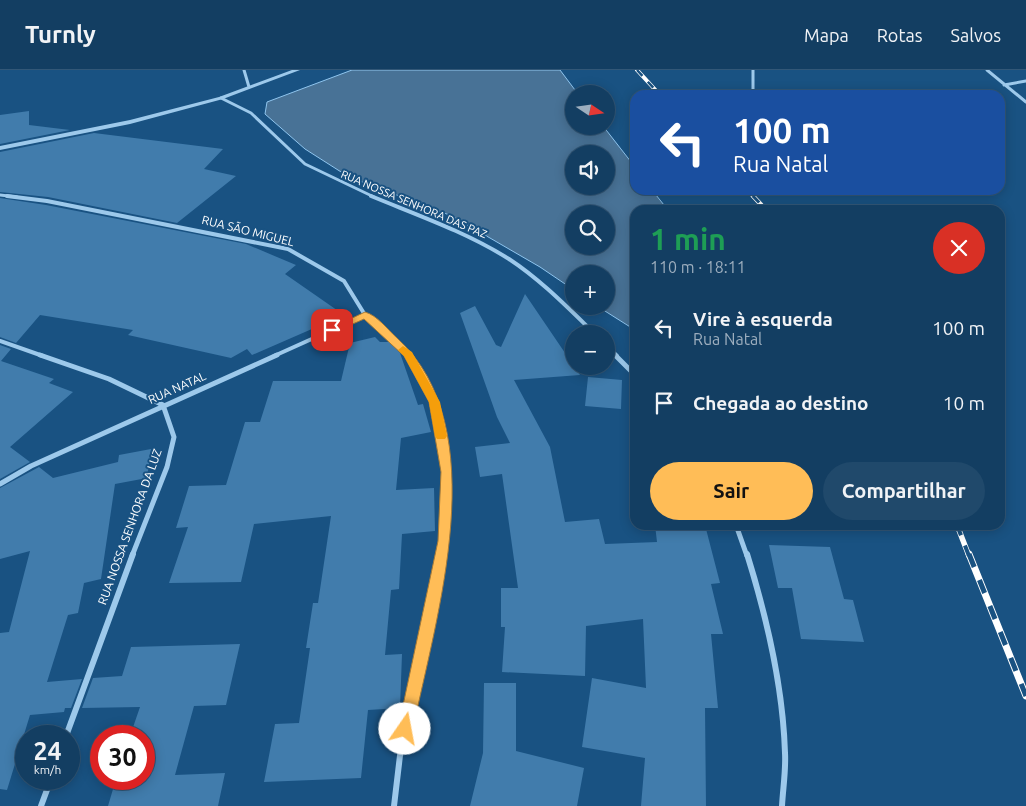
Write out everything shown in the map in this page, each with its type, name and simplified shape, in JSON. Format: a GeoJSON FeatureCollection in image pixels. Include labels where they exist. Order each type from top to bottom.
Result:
{"type":"FeatureCollection","features":[{"type":"Feature","properties":{"kind":"street"},"geometry":{"type":"LineString","coordinates":[[244,70],[249,87]]}},
{"type":"Feature","properties":{"kind":"street"},"geometry":{"type":"LineString","coordinates":[[0,148],[130,122],[221,98],[297,70]]}},
{"type":"Feature","properties":{"kind":"street"},"geometry":{"type":"LineString","coordinates":[[753,70],[753,90]]}},
{"type":"Feature","properties":{"kind":"street"},"geometry":{"type":"LineString","coordinates":[[987,70],[1026,102]]}},
{"type":"Feature","properties":{"kind":"street"},"geometry":{"type":"LineString","coordinates":[[1004,85],[1026,81]]}},
{"type":"Feature","properties":{"kind":"street","name":"RUA NOSSA SENHORA DAS PAZ"},"geometry":{"type":"LineString","coordinates":[[221,98],[251,112],[304,164],[476,240],[513,262],[542,284],[585,325]]}},
{"type":"Feature","properties":{"kind":"street","name":"RUA SÃO MIGUEL"},"geometry":{"type":"LineString","coordinates":[[0,195],[103,211],[288,249],[344,281],[365,315],[408,354],[434,402],[447,472],[444,541],[401,747],[394,806]]}},
{"type":"Feature","properties":{"kind":"street","name":"RUA NATAL"},"geometry":{"type":"LineString","coordinates":[[0,484],[31,466],[365,315]]}},
{"type":"Feature","properties":{"kind":"street"},"geometry":{"type":"LineString","coordinates":[[0,341],[109,379],[163,405]]}},
{"type":"Feature","properties":{"kind":"street"},"geometry":{"type":"LineString","coordinates":[[615,354],[630,370]]}},
{"type":"Feature","properties":{"kind":"street","name":"RUA NOSSA SENHORA DA LUZ"},"geometry":{"type":"LineString","coordinates":[[70,725],[167,467],[174,436],[163,405]]}},
{"type":"Feature","properties":{"kind":"street"},"geometry":{"type":"LineString","coordinates":[[738,530],[760,599],[776,682],[785,750],[782,806]]}},
{"type":"Feature","properties":{"kind":"street"},"geometry":{"type":"LineString","coordinates":[[41,806],[47,790]]}},
{"type":"Feature","properties":{"kind":"water"},"geometry":{"type":"Polygon","coordinates":[[[352,70],[560,70],[571,85],[565,85],[565,135],[610,135],[630,161],[630,195],[656,195],[664,205],[630,205],[630,327],[611,315],[615,315],[615,265],[565,265],[565,284],[540,267],[452,216],[349,177],[305,149],[265,114],[267,102],[352,70]]]}},
{"type":"Feature","properties":{"kind":"building"},"geometry":{"type":"Polygon","coordinates":[[[29,111],[29,125],[70,130],[0,144],[0,115],[29,111]]]}},
{"type":"Feature","properties":{"kind":"building"},"geometry":{"type":"Polygon","coordinates":[[[94,133],[223,149],[204,169],[236,176],[177,223],[48,197],[0,192],[0,152],[94,133]]]}},
{"type":"Feature","properties":{"kind":"building"},"geometry":{"type":"Polygon","coordinates":[[[0,198],[46,205],[246,244],[296,265],[285,274],[344,315],[252,355],[247,349],[231,358],[128,335],[133,330],[40,315],[16,343],[0,337],[0,198]]]}},
{"type":"Feature","properties":{"kind":"building"},"geometry":{"type":"Polygon","coordinates":[[[525,294],[565,353],[565,375],[580,375],[514,380],[550,447],[565,522],[599,519],[605,544],[657,542],[656,530],[706,530],[720,583],[711,584],[723,634],[711,634],[718,708],[705,708],[706,806],[641,806],[645,758],[582,747],[592,678],[646,688],[643,619],[586,626],[585,676],[502,672],[505,627],[501,627],[501,588],[518,588],[502,474],[480,477],[475,447],[510,443],[497,417],[460,313],[475,306],[496,345],[501,347],[525,294]]]}},
{"type":"Feature","properties":{"kind":"building"},"geometry":{"type":"Polygon","coordinates":[[[375,337],[380,342],[389,342],[400,353],[418,405],[423,404],[431,432],[401,438],[396,490],[434,488],[435,531],[402,534],[399,589],[391,590],[385,655],[402,654],[400,708],[368,710],[361,778],[264,782],[275,724],[299,723],[310,648],[306,648],[313,603],[318,603],[331,516],[254,524],[241,582],[169,583],[188,527],[176,528],[189,486],[226,485],[245,422],[260,422],[273,381],[341,381],[350,343],[375,337]]]}},
{"type":"Feature","properties":{"kind":"building"},"geometry":{"type":"Polygon","coordinates":[[[0,345],[11,349],[1,361],[54,379],[49,383],[73,392],[10,447],[30,462],[0,479],[0,345]]]}},
{"type":"Feature","properties":{"kind":"building"},"geometry":{"type":"Polygon","coordinates":[[[588,377],[622,380],[621,409],[585,406],[588,377]]]}},
{"type":"Feature","properties":{"kind":"building"},"geometry":{"type":"Polygon","coordinates":[[[151,449],[147,478],[115,484],[101,579],[84,583],[78,613],[68,615],[47,682],[82,679],[71,708],[65,708],[64,712],[30,715],[27,725],[15,725],[15,764],[7,790],[0,789],[0,633],[9,632],[30,551],[0,559],[0,488],[39,467],[53,478],[118,462],[119,455],[151,449]]]}},
{"type":"Feature","properties":{"kind":"building"},"geometry":{"type":"Polygon","coordinates":[[[769,545],[830,547],[844,599],[853,600],[864,642],[801,639],[792,588],[778,588],[769,545]]]}},
{"type":"Feature","properties":{"kind":"building"},"geometry":{"type":"Polygon","coordinates":[[[240,644],[226,705],[194,706],[175,775],[225,773],[218,806],[108,806],[113,790],[155,790],[155,725],[134,725],[140,707],[82,708],[93,678],[122,676],[131,647],[240,644]]]}},
{"type":"Feature","properties":{"kind":"building"},"geometry":{"type":"Polygon","coordinates":[[[484,683],[516,683],[516,751],[584,768],[577,806],[470,806],[483,753],[484,683]]]}},
{"type":"Feature","properties":{"kind":"railway"},"geometry":{"type":"LineString","coordinates":[[637,70],[655,90]]}},
{"type":"Feature","properties":{"kind":"railway"},"geometry":{"type":"LineString","coordinates":[[753,196],[761,205]]}},
{"type":"Feature","properties":{"kind":"railway"},"geometry":{"type":"LineString","coordinates":[[959,530],[969,556]]}},
{"type":"Feature","properties":{"kind":"railway"},"geometry":{"type":"LineString","coordinates":[[969,554],[1026,696]]}},
{"type":"Feature","properties":{"kind":"slow traffic"},"geometry":{"type":"LineString","coordinates":[[403,350],[408,354],[434,402],[441,436]]}},
{"type":"Feature","properties":{"kind":"route"},"geometry":{"type":"LineString","coordinates":[[332,330],[365,315],[408,354],[434,402],[441,434],[447,472],[444,541],[405,729]]}}]}
